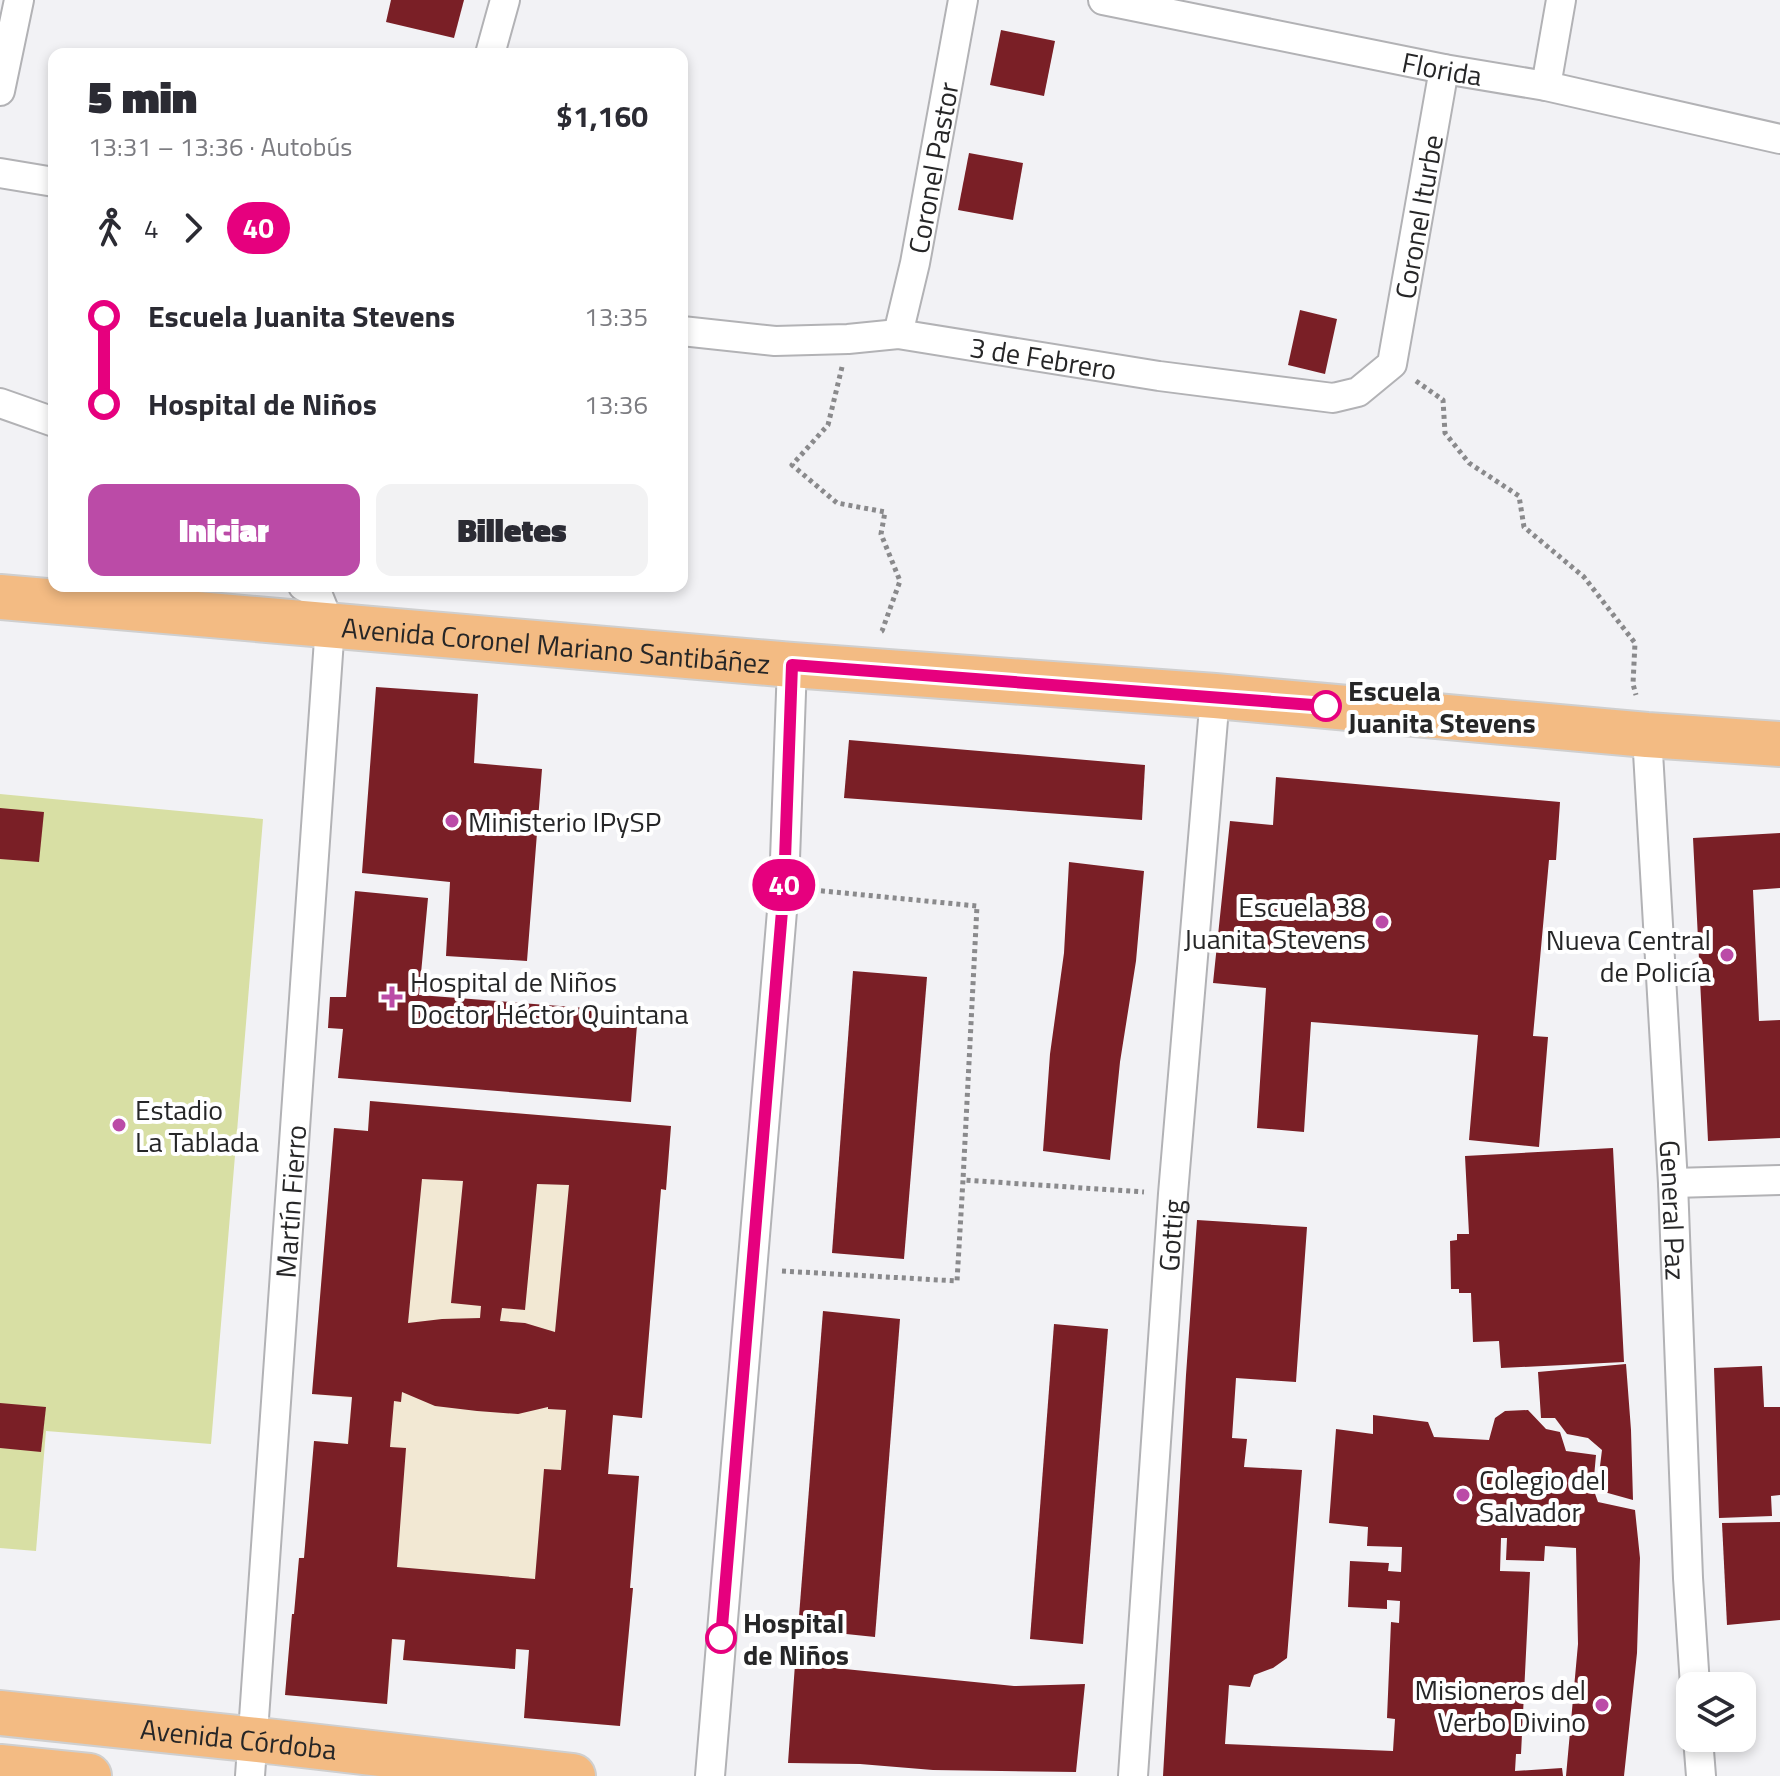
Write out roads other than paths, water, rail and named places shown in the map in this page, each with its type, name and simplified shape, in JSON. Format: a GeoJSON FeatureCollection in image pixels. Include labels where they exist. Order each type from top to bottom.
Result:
{"type":"FeatureCollection","features":[{"type":"Feature","properties":{"kind":"main road","name":"Avenida Coronel Mariano Santibáñez"},"geometry":{"type":"LineString","coordinates":[[0,597],[792,665],[1215,696],[1780,744]]}},
{"type":"Feature","properties":{"kind":"main road","name":"Avenida Córdoba"},"geometry":{"type":"LineString","coordinates":[[0,1713],[251,1758],[573,1776]]}},
{"type":"Feature","properties":{"kind":"main road"},"geometry":{"type":"LineString","coordinates":[[0,1767],[89,1776]]}},
{"type":"Feature","properties":{"kind":"street"},"geometry":{"type":"LineString","coordinates":[[0,91],[19,0]]}},
{"type":"Feature","properties":{"kind":"street"},"geometry":{"type":"LineString","coordinates":[[492,48],[505,0]]}},
{"type":"Feature","properties":{"kind":"street","name":"Coronel Pastor"},"geometry":{"type":"LineString","coordinates":[[898,334],[915,263],[963,0]]}},
{"type":"Feature","properties":{"kind":"street","name":"Florida"},"geometry":{"type":"LineString","coordinates":[[1103,0],[1444,69],[1546,86],[1780,139]]}},
{"type":"Feature","properties":{"kind":"street"},"geometry":{"type":"LineString","coordinates":[[1546,86],[1561,0]]}},
{"type":"Feature","properties":{"kind":"street","name":"Coronel Iturbe"},"geometry":{"type":"LineString","coordinates":[[1392,364],[1444,69]]}},
{"type":"Feature","properties":{"kind":"street"},"geometry":{"type":"LineString","coordinates":[[0,173],[48,181]]}},
{"type":"Feature","properties":{"kind":"street","name":"3 de Febrero"},"geometry":{"type":"LineString","coordinates":[[688,332],[775,341],[898,334],[1159,376],[1333,398],[1358,392],[1392,364]]}},
{"type":"Feature","properties":{"kind":"street"},"geometry":{"type":"LineString","coordinates":[[0,403],[48,420]]}},
{"type":"Feature","properties":{"kind":"street"},"geometry":{"type":"LineString","coordinates":[[315,592],[330,625]]}},
{"type":"Feature","properties":{"kind":"street","name":"Martín Fierro"},"geometry":{"type":"LineString","coordinates":[[251,1758],[330,625]]}},
{"type":"Feature","properties":{"kind":"street"},"geometry":{"type":"LineString","coordinates":[[710,1776],[784,887],[792,665]]}},
{"type":"Feature","properties":{"kind":"street","name":"Gottig"},"geometry":{"type":"LineString","coordinates":[[1133,1776],[1173,1194],[1215,696]]}},
{"type":"Feature","properties":{"kind":"street","name":"General Paz"},"geometry":{"type":"LineString","coordinates":[[1647,735],[1673,1183],[1694,1672]]}},
{"type":"Feature","properties":{"kind":"street"},"geometry":{"type":"LineString","coordinates":[[1673,1183],[1780,1180]]}},
{"type":"Feature","properties":{"kind":"street"},"geometry":{"type":"LineString","coordinates":[[1699,1752],[1701,1776]]}},
{"type":"Feature","properties":{"kind":"place","name":"Escuela Juanita Stevens"},"geometry":{"type":"Point","coordinates":[1326,706]}},
{"type":"Feature","properties":{"kind":"place","name":"Ministerio IPySP"},"geometry":{"type":"Point","coordinates":[452,821]}},
{"type":"Feature","properties":{"kind":"place","name":"Escuela 38 Juanita Stevens"},"geometry":{"type":"Point","coordinates":[1382,922]}},
{"type":"Feature","properties":{"kind":"place","name":"Nueva Central de Policía"},"geometry":{"type":"Point","coordinates":[1727,955]}},
{"type":"Feature","properties":{"kind":"place","name":"Hospital de Niños Doctor Héctor Quintana"},"geometry":{"type":"Point","coordinates":[392,997]}},
{"type":"Feature","properties":{"kind":"place","name":"Estadio La Tablada"},"geometry":{"type":"Point","coordinates":[119,1125]}},
{"type":"Feature","properties":{"kind":"place","name":"Colegio del Salvador"},"geometry":{"type":"Point","coordinates":[1463,1495]}},
{"type":"Feature","properties":{"kind":"place","name":"Hospital de Niños"},"geometry":{"type":"Point","coordinates":[721,1638]}},
{"type":"Feature","properties":{"kind":"place","name":"Misioneros del Verbo Divino"},"geometry":{"type":"Point","coordinates":[1602,1705]}}]}
